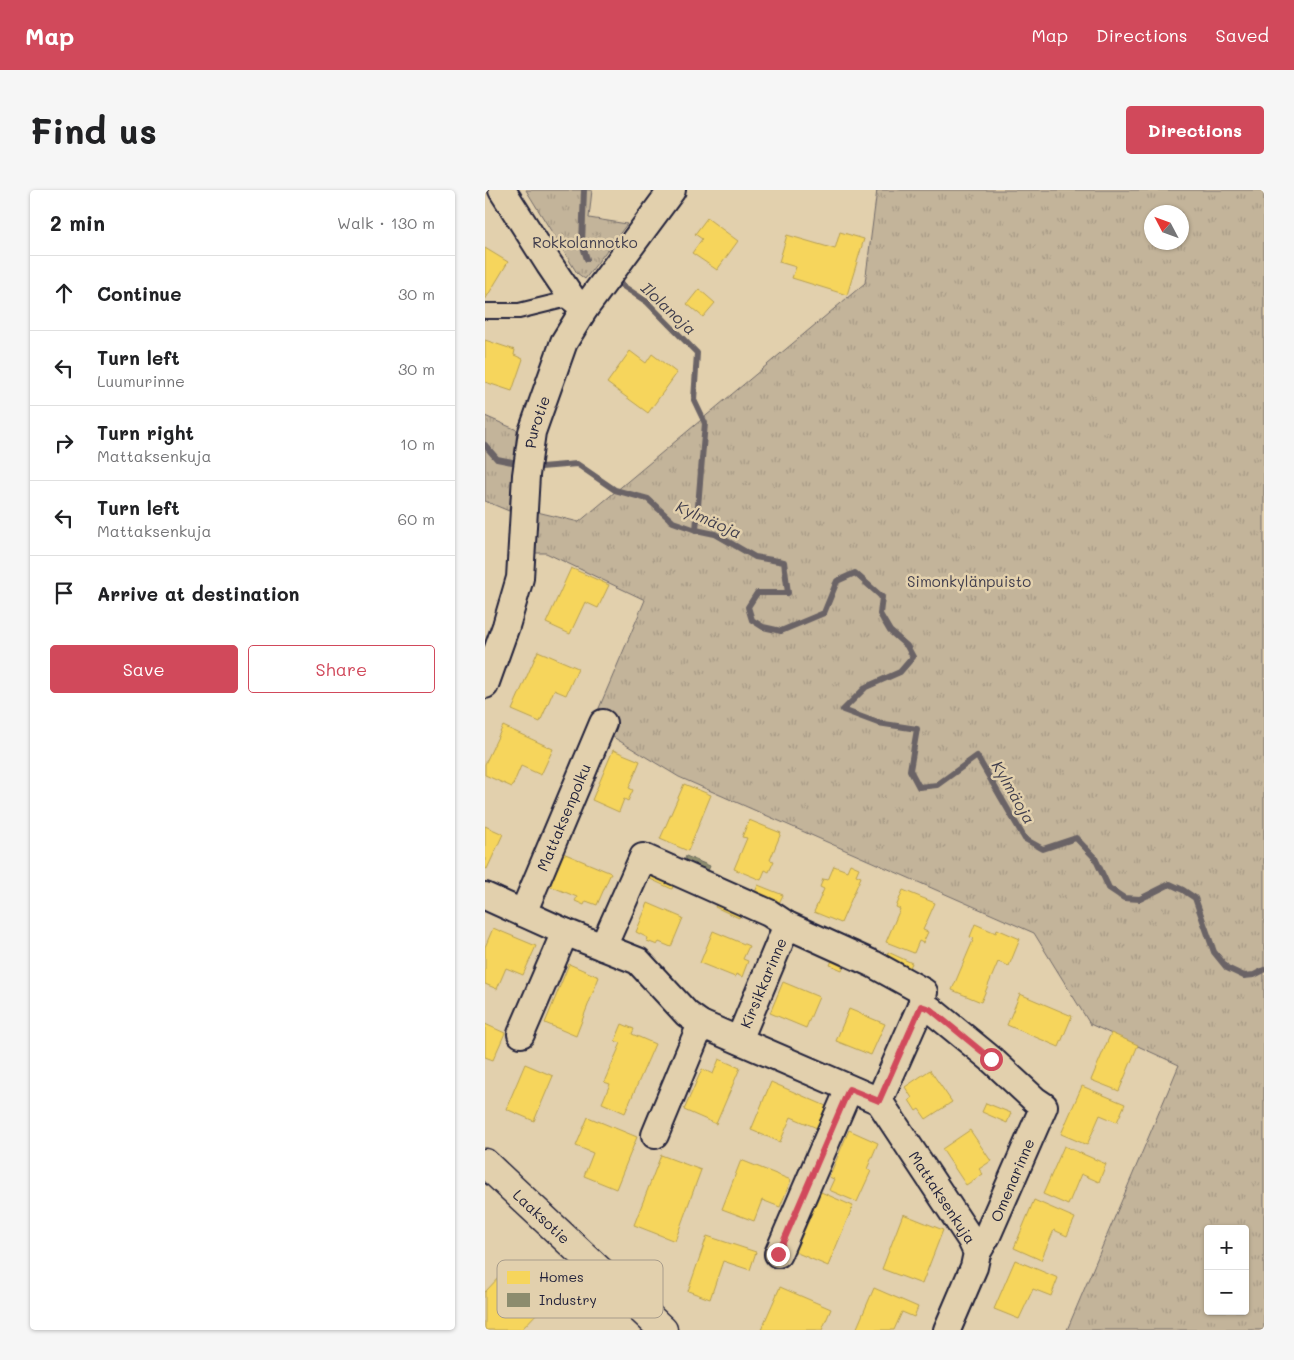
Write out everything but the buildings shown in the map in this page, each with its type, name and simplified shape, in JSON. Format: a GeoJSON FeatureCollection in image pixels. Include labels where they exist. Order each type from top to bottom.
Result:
{"type":"FeatureCollection","features":[{"type":"Feature","properties":{"kind":"main road","name":"Laaksotie"},"geometry":{"type":"LineString","coordinates":[[485,1163],[588,1260]]}},
{"type":"Feature","properties":{"kind":"main road","name":"Laaksotie"},"geometry":{"type":"LineString","coordinates":[[650,1318],[663,1330]]}},
{"type":"Feature","properties":{"kind":"street"},"geometry":{"type":"LineString","coordinates":[[502,190],[549,264],[579,303]]}},
{"type":"Feature","properties":{"kind":"street","name":"Purotie"},"geometry":{"type":"LineString","coordinates":[[487,674],[520,578],[526,475],[532,432],[564,342],[579,303],[672,190]]}},
{"type":"Feature","properties":{"kind":"street","name":"Mattaksenpolku"},"geometry":{"type":"LineString","coordinates":[[523,913],[603,723]]}},
{"type":"Feature","properties":{"kind":"street"},"geometry":{"type":"LineString","coordinates":[[485,896],[565,932],[638,961],[687,1014],[701,1024],[879,1101],[921,1006],[924,992],[873,964],[787,925],[769,913],[643,857],[603,947]]}},
{"type":"Feature","properties":{"kind":"street","name":"Kirsikkarinne"},"geometry":{"type":"LineString","coordinates":[[739,1040],[787,925]]}},
{"type":"Feature","properties":{"kind":"street"},"geometry":{"type":"LineString","coordinates":[[521,1034],[565,932]]}},
{"type":"Feature","properties":{"kind":"street","name":"Omenarinne"},"geometry":{"type":"LineString","coordinates":[[921,1006],[930,1009],[1044,1106],[987,1236],[977,1253]]}},
{"type":"Feature","properties":{"kind":"street"},"geometry":{"type":"LineString","coordinates":[[655,1135],[701,1024]]}},
{"type":"Feature","properties":{"kind":"street"},"geometry":{"type":"LineString","coordinates":[[778,1254],[849,1089]]}},
{"type":"Feature","properties":{"kind":"street","name":"Mattaksenkuja"},"geometry":{"type":"LineString","coordinates":[[879,1101],[971,1240],[977,1253],[974,1267],[947,1330]]}},
{"type":"Feature","properties":{"kind":"lane"},"geometry":{"type":"LineString","coordinates":[[485,311],[519,311],[579,303]]}},
{"type":"Feature","properties":{"kind":"green space","name":"Rokkolannotko"},"geometry":{"type":"Polygon","coordinates":[[[526,190],[592,190],[589,218],[627,224],[585,279],[577,273],[526,190]]]}},
{"type":"Feature","properties":{"kind":"green space","name":"Simonkylänpuisto"},"geometry":{"type":"Polygon","coordinates":[[[877,190],[1264,190],[1264,1330],[1067,1330],[1179,1065],[1090,1024],[1034,933],[679,777],[608,734],[591,727],[645,600],[546,553],[530,553],[533,511],[579,522],[865,283],[877,190]]]}},
{"type":"Feature","properties":{"kind":"green space"},"geometry":{"type":"Polygon","coordinates":[[[485,416],[517,430],[509,511],[485,501],[485,416]]]}},
{"type":"Feature","properties":{"kind":"waterway","name":"Ilolanoja"},"geometry":{"type":"LineString","coordinates":[[584,190],[582,244],[587,259]]}},
{"type":"Feature","properties":{"kind":"waterway","name":"Ilolanoja"},"geometry":{"type":"LineString","coordinates":[[620,284],[647,302],[697,353],[694,400],[705,423],[696,530]]}},
{"type":"Feature","properties":{"kind":"waterway","name":"Kylmäoja"},"geometry":{"type":"LineString","coordinates":[[485,445],[497,459],[512,462]]}},
{"type":"Feature","properties":{"kind":"waterway","name":"Kylmäoja"},"geometry":{"type":"LineString","coordinates":[[541,467],[577,464],[615,490],[648,499],[673,522],[715,534],[755,557],[784,562],[788,593],[757,593],[748,607],[752,620],[763,627],[781,631],[824,613],[837,581],[855,573],[882,597],[880,614],[890,631],[907,646],[913,657],[900,672],[866,687],[843,710],[878,723],[917,729],[910,770],[919,787],[937,785],[977,756],[1025,839],[1043,849],[1076,838],[1095,858],[1109,888],[1124,898],[1140,899],[1170,884],[1183,890],[1195,898],[1214,952],[1227,968],[1244,976],[1254,975],[1264,970]]}},
{"type":"Feature","properties":{"kind":"route"},"geometry":{"type":"LineString","coordinates":[[778,1254],[849,1089],[879,1101],[921,1006],[930,1009],[991,1059]]}}]}
